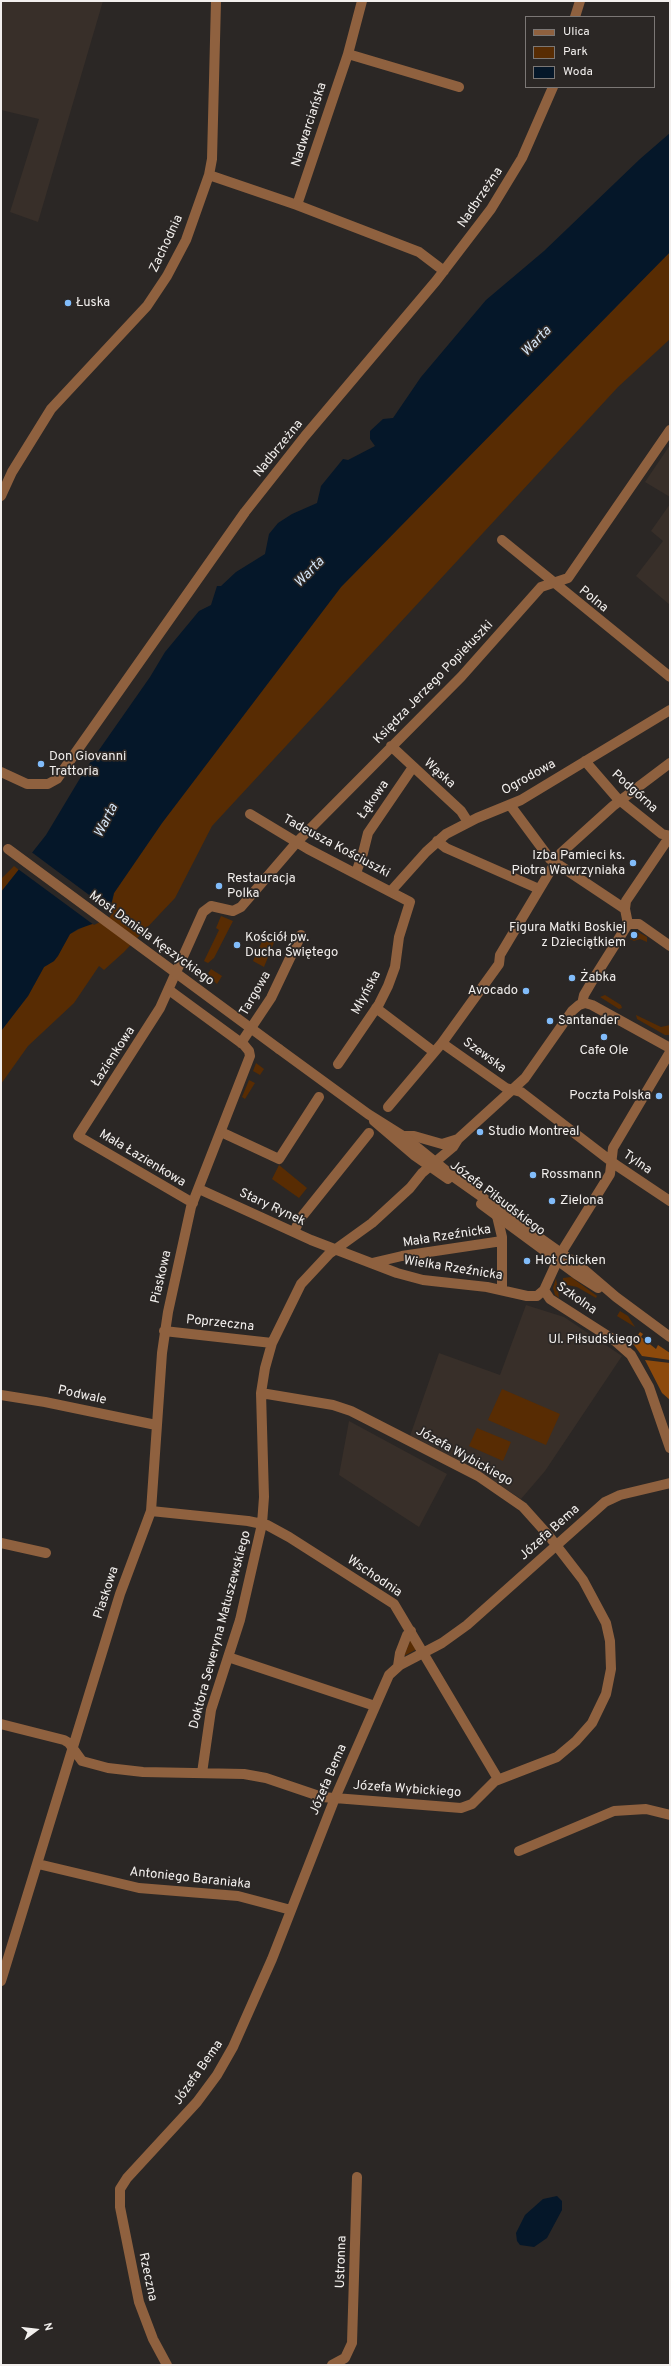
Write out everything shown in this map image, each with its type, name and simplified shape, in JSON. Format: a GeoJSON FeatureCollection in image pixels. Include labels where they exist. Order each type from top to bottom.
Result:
{"type":"FeatureCollection","features":[{"type":"Feature","properties":{"kind":"street","name":"Zachodnia"},"geometry":{"type":"LineString","coordinates":[[1,496],[24,451],[59,398],[142,312],[157,292],[186,240],[209,175],[213,143],[216,1]]}},
{"type":"Feature","properties":{"kind":"street","name":"Nadwarciańska"},"geometry":{"type":"LineString","coordinates":[[297,205],[348,54],[362,1]]}},
{"type":"Feature","properties":{"kind":"street"},"geometry":{"type":"LineString","coordinates":[[575,16],[580,1]]}},
{"type":"Feature","properties":{"kind":"street"},"geometry":{"type":"LineString","coordinates":[[348,54],[459,87]]}},
{"type":"Feature","properties":{"kind":"street","name":"Nadbrzeżna"},"geometry":{"type":"LineString","coordinates":[[1,772],[27,784],[48,784],[57,779],[245,512],[305,436],[444,271],[491,209],[511,179],[553,88]]}},
{"type":"Feature","properties":{"kind":"street"},"geometry":{"type":"LineString","coordinates":[[209,175],[297,205],[414,250],[444,271]]}},
{"type":"Feature","properties":{"kind":"street","name":"Księdza Jerzego Popiełuszki"},"geometry":{"type":"LineString","coordinates":[[233,911],[241,907],[297,842],[464,674],[541,587],[564,580],[574,572],[670,430]]}},
{"type":"Feature","properties":{"kind":"street","name":"Polna"},"geometry":{"type":"LineString","coordinates":[[502,540],[670,677]]}},
{"type":"Feature","properties":{"kind":"street","name":"Ogrodowa"},"geometry":{"type":"LineString","coordinates":[[391,891],[398,881],[437,841],[468,822],[510,805],[670,710]]}},
{"type":"Feature","properties":{"kind":"street","name":"Wąska"},"geometry":{"type":"LineString","coordinates":[[391,746],[461,811],[468,822]]}},
{"type":"Feature","properties":{"kind":"street","name":"Podgórna"},"geometry":{"type":"LineString","coordinates":[[585,761],[620,801],[662,834],[670,836]]}},
{"type":"Feature","properties":{"kind":"street"},"geometry":{"type":"LineString","coordinates":[[388,1107],[442,1043],[499,964],[500,955],[554,862],[581,833],[620,801],[670,764]]}},
{"type":"Feature","properties":{"kind":"street","name":"Łąkowa"},"geometry":{"type":"LineString","coordinates":[[356,873],[368,833],[413,768]]}},
{"type":"Feature","properties":{"kind":"street"},"geometry":{"type":"LineString","coordinates":[[510,805],[546,856],[624,909]]}},
{"type":"Feature","properties":{"kind":"street","name":"Tadeusza Kościuszki"},"geometry":{"type":"LineString","coordinates":[[250,814],[297,842],[410,902]]}},
{"type":"Feature","properties":{"kind":"street"},"geometry":{"type":"LineString","coordinates":[[670,836],[626,901],[624,909],[628,924],[584,995],[582,1004],[592,1006],[670,1048]]}},
{"type":"Feature","properties":{"kind":"street"},"geometry":{"type":"LineString","coordinates":[[437,841],[446,848],[539,890]]}},
{"type":"Feature","properties":{"kind":"street","name":"Most Daniela Kęszyckiego"},"geometry":{"type":"LineString","coordinates":[[5,847],[279,1049]]}},
{"type":"Feature","properties":{"kind":"street","name":"Młyńska"},"geometry":{"type":"LineString","coordinates":[[338,1064],[376,1008],[394,972],[402,928],[410,902]]}},
{"type":"Feature","properties":{"kind":"street","name":"Łazienkowa"},"geometry":{"type":"LineString","coordinates":[[78,1136],[150,1026],[169,990],[203,912],[211,906],[233,911]]}},
{"type":"Feature","properties":{"kind":"street"},"geometry":{"type":"LineString","coordinates":[[628,924],[639,924],[670,946]]}},
{"type":"Feature","properties":{"kind":"street","name":"Targowa"},"geometry":{"type":"LineString","coordinates":[[241,1043],[269,1002],[300,935]]}},
{"type":"Feature","properties":{"kind":"street"},"geometry":{"type":"LineString","coordinates":[[169,990],[241,1043],[248,1049],[250,1056],[193,1203]]}},
{"type":"Feature","properties":{"kind":"street","name":"Doktora Seweryna Matuszewskiego"},"geometry":{"type":"LineString","coordinates":[[202,1773],[211,1710],[240,1620],[262,1524],[264,1497],[261,1393],[266,1362],[272,1343],[301,1284],[312,1270],[335,1249],[372,1223],[455,1145],[458,1139],[527,1075],[572,1011],[582,1004]]}},
{"type":"Feature","properties":{"kind":"street"},"geometry":{"type":"LineString","coordinates":[[376,1008],[434,1052]]}},
{"type":"Feature","properties":{"kind":"street","name":"Szewska"},"geometry":{"type":"LineString","coordinates":[[442,1043],[511,1090],[521,1092],[611,1161]]}},
{"type":"Feature","properties":{"kind":"street","name":"Józefa Piłsudskiego"},"geometry":{"type":"LineString","coordinates":[[279,1049],[368,1114],[403,1136],[434,1164],[497,1216],[559,1257],[670,1337]]}},
{"type":"Feature","properties":{"kind":"street","name":"Szkolna"},"geometry":{"type":"LineString","coordinates":[[670,1052],[613,1148],[610,1174],[559,1257],[544,1290],[550,1299],[614,1340],[631,1355],[649,1387],[670,1448]]}},
{"type":"Feature","properties":{"kind":"street"},"geometry":{"type":"LineString","coordinates":[[222,1129],[279,1159],[319,1097]]}},
{"type":"Feature","properties":{"kind":"street","name":"Józefa Piłsudskiego"},"geometry":{"type":"LineString","coordinates":[[368,1114],[385,1132],[476,1193],[559,1257]]}},
{"type":"Feature","properties":{"kind":"street"},"geometry":{"type":"LineString","coordinates":[[294,1232],[300,1219],[369,1133]]}},
{"type":"Feature","properties":{"kind":"street","name":"Mała Łazienkowa"},"geometry":{"type":"LineString","coordinates":[[78,1136],[193,1203]]}},
{"type":"Feature","properties":{"kind":"street"},"geometry":{"type":"LineString","coordinates":[[403,1136],[414,1136],[442,1144],[458,1139]]}},
{"type":"Feature","properties":{"kind":"street","name":"Tylna"},"geometry":{"type":"LineString","coordinates":[[611,1161],[670,1201]]}},
{"type":"Feature","properties":{"kind":"street","name":"Stary Rynek"},"geometry":{"type":"LineString","coordinates":[[199,1189],[335,1249]]}},
{"type":"Feature","properties":{"kind":"street","name":"Piaskowa"},"geometry":{"type":"LineString","coordinates":[[1,1981],[127,1573],[151,1511],[156,1425],[164,1331],[193,1203]]}},
{"type":"Feature","properties":{"kind":"street"},"geometry":{"type":"LineString","coordinates":[[497,1216],[502,1241],[502,1290]]}},
{"type":"Feature","properties":{"kind":"street","name":"Mała Rzeźnicka"},"geometry":{"type":"LineString","coordinates":[[372,1263],[402,1256],[502,1241]]}},
{"type":"Feature","properties":{"kind":"street","name":"Wielka Rzeźnicka"},"geometry":{"type":"LineString","coordinates":[[335,1249],[416,1278],[502,1290],[531,1296],[540,1294],[544,1290]]}},
{"type":"Feature","properties":{"kind":"street","name":"Poprzeczna"},"geometry":{"type":"LineString","coordinates":[[164,1331],[272,1343]]}},
{"type":"Feature","properties":{"kind":"street","name":"Józefa Wybickiego"},"geometry":{"type":"LineString","coordinates":[[1,1724],[64,1740],[82,1761],[108,1768],[143,1772],[252,1775],[322,1797],[464,1808],[472,1804],[490,1785],[498,1779],[550,1760],[569,1747],[594,1720],[608,1686],[611,1650],[603,1616],[583,1580],[556,1545],[523,1507],[470,1472],[345,1409],[261,1393]]}},
{"type":"Feature","properties":{"kind":"street","name":"Podwale"},"geometry":{"type":"LineString","coordinates":[[1,1395],[45,1402],[156,1425]]}},
{"type":"Feature","properties":{"kind":"street","name":"Józefa Bema"},"geometry":{"type":"LineString","coordinates":[[120,2189],[127,2178],[192,2108],[223,2066],[247,2019],[335,1798],[389,1675],[398,1666],[424,1652],[467,1625],[556,1545],[610,1500],[670,1483]]}},
{"type":"Feature","properties":{"kind":"street","name":"Wschodnia"},"geometry":{"type":"LineString","coordinates":[[151,1511],[262,1524],[289,1537],[394,1604],[424,1652],[498,1779]]}},
{"type":"Feature","properties":{"kind":"street"},"geometry":{"type":"LineString","coordinates":[[1,1543],[46,1554]]}},
{"type":"Feature","properties":{"kind":"street"},"geometry":{"type":"LineString","coordinates":[[398,1666],[400,1653],[407,1635],[411,1631]]}},
{"type":"Feature","properties":{"kind":"street"},"geometry":{"type":"LineString","coordinates":[[228,1657],[376,1706]]}},
{"type":"Feature","properties":{"kind":"street"},"geometry":{"type":"LineString","coordinates":[[519,1852],[614,1811],[646,1809],[670,1815]]}},
{"type":"Feature","properties":{"kind":"street","name":"Antoniego Baraniaka"},"geometry":{"type":"LineString","coordinates":[[38,1864],[139,1888],[238,1896],[291,1910]]}},
{"type":"Feature","properties":{"kind":"street","name":"Ustronna"},"geometry":{"type":"LineString","coordinates":[[332,2365],[345,2358],[351,2349],[358,2177]]}},
{"type":"Feature","properties":{"kind":"street","name":"Rzeczna"},"geometry":{"type":"LineString","coordinates":[[120,2189],[120,2207],[138,2302],[153,2339],[167,2365]]}},
{"type":"Feature","properties":{"kind":"shaded area"},"geometry":{"type":"Polygon","coordinates":[[[1,1],[103,1],[38,222],[10,212],[39,119],[1,110],[1,1]]]}},
{"type":"Feature","properties":{"kind":"shaded area"},"geometry":{"type":"Polygon","coordinates":[[[670,445],[670,497],[645,482],[670,445]]]}},
{"type":"Feature","properties":{"kind":"shaded area"},"geometry":{"type":"Polygon","coordinates":[[[670,504],[670,605],[636,576],[663,541],[651,531],[670,504]]]}},
{"type":"Feature","properties":{"kind":"shaded area"},"geometry":{"type":"Polygon","coordinates":[[[526,1305],[564,1317],[622,1356],[545,1471],[521,1499],[492,1480],[410,1436],[439,1353],[500,1375],[526,1305]]]}},
{"type":"Feature","properties":{"kind":"shaded area"},"geometry":{"type":"Polygon","coordinates":[[[640,1332],[643,1334],[641,1337],[656,1349],[658,1345],[670,1353],[670,1360],[642,1356],[634,1345],[621,1336],[633,1342],[640,1332]]]}},
{"type":"Feature","properties":{"kind":"shaded area"},"geometry":{"type":"Polygon","coordinates":[[[645,1360],[670,1363],[670,1400],[662,1393],[645,1360]]]}},
{"type":"Feature","properties":{"kind":"shaded area"},"geometry":{"type":"Polygon","coordinates":[[[349,1421],[447,1474],[419,1527],[339,1475],[349,1421]]]}},
{"type":"Feature","properties":{"kind":"green space"},"geometry":{"type":"Polygon","coordinates":[[[670,252],[670,339],[618,387],[212,826],[175,898],[124,952],[104,970],[99,966],[74,1003],[28,1046],[1,1084],[1,1031],[28,996],[44,967],[54,961],[70,934],[111,909],[114,893],[162,823],[341,587],[670,252]]]}},
{"type":"Feature","properties":{"kind":"green space"},"geometry":{"type":"Polygon","coordinates":[[[14,866],[19,870],[1,892],[1,879],[14,866]]]}},
{"type":"Feature","properties":{"kind":"green space"},"geometry":{"type":"Polygon","coordinates":[[[221,916],[233,921],[214,958],[208,963],[204,961],[219,930],[216,928],[221,916]]]}},
{"type":"Feature","properties":{"kind":"green space"},"geometry":{"type":"Polygon","coordinates":[[[636,931],[647,937],[647,942],[640,939],[634,941],[630,939],[631,933],[636,931]]]}},
{"type":"Feature","properties":{"kind":"green space"},"geometry":{"type":"Polygon","coordinates":[[[265,935],[275,940],[264,967],[253,961],[265,935]]]}},
{"type":"Feature","properties":{"kind":"green space"},"geometry":{"type":"Polygon","coordinates":[[[211,969],[222,976],[217,984],[207,975],[211,969]]]}},
{"type":"Feature","properties":{"kind":"green space"},"geometry":{"type":"Polygon","coordinates":[[[605,995],[621,1005],[622,1008],[619,1009],[600,997],[605,995]]]}},
{"type":"Feature","properties":{"kind":"green space"},"geometry":{"type":"Polygon","coordinates":[[[636,1015],[661,1027],[670,1025],[670,1035],[665,1035],[637,1019],[636,1015]]]}},
{"type":"Feature","properties":{"kind":"green space"},"geometry":{"type":"Polygon","coordinates":[[[256,1063],[264,1069],[260,1075],[253,1071],[256,1063]]]}},
{"type":"Feature","properties":{"kind":"green space"},"geometry":{"type":"Polygon","coordinates":[[[249,1080],[255,1083],[245,1099],[242,1097],[249,1080]]]}},
{"type":"Feature","properties":{"kind":"green space"},"geometry":{"type":"Polygon","coordinates":[[[279,1165],[307,1188],[299,1198],[272,1179],[279,1165]]]}},
{"type":"Feature","properties":{"kind":"green space"},"geometry":{"type":"Polygon","coordinates":[[[571,1277],[597,1296],[596,1298],[577,1287],[563,1284],[563,1278],[571,1277]]]}},
{"type":"Feature","properties":{"kind":"green space"},"geometry":{"type":"Polygon","coordinates":[[[556,1278],[559,1298],[555,1295],[553,1288],[556,1278]]]}},
{"type":"Feature","properties":{"kind":"green space"},"geometry":{"type":"Polygon","coordinates":[[[620,1311],[628,1316],[635,1327],[617,1316],[620,1311]]]}},
{"type":"Feature","properties":{"kind":"green space"},"geometry":{"type":"Polygon","coordinates":[[[502,1389],[560,1414],[546,1445],[488,1420],[502,1389]]]}},
{"type":"Feature","properties":{"kind":"green space"},"geometry":{"type":"Polygon","coordinates":[[[477,1428],[511,1442],[503,1461],[469,1446],[477,1428]]]}},
{"type":"Feature","properties":{"kind":"green space"},"geometry":{"type":"Polygon","coordinates":[[[411,1639],[417,1649],[404,1656],[411,1639]]]}},
{"type":"Feature","properties":{"kind":"water","name":"Warta"},"geometry":{"type":"Polygon","coordinates":[[[670,133],[670,252],[341,587],[162,823],[114,893],[108,916],[101,921],[78,929],[70,934],[58,956],[54,961],[44,967],[28,996],[1,1031],[1,892],[46,835],[85,770],[150,677],[165,652],[199,611],[211,605],[217,586],[221,586],[236,572],[265,554],[269,534],[278,523],[292,514],[317,503],[321,486],[343,459],[348,460],[375,446],[370,439],[370,431],[383,419],[393,418],[421,377],[486,300],[544,251],[640,159],[670,133]]]}},
{"type":"Feature","properties":{"kind":"water"},"geometry":{"type":"Polygon","coordinates":[[[557,2196],[562,2201],[562,2210],[547,2238],[534,2247],[520,2245],[517,2241],[516,2233],[525,2215],[543,2199],[557,2196]]]}},
{"type":"Feature","properties":{"kind":"pier"},"geometry":{"type":"Polygon","coordinates":[[[30,851],[112,912],[110,917],[94,925],[18,869],[30,851]]]}},
{"type":"Feature","properties":{"kind":"place","name":"Łuska"},"geometry":{"type":"Point","coordinates":[68,303]}},
{"type":"Feature","properties":{"kind":"place","name":"Don Giovanni Trattoria"},"geometry":{"type":"Point","coordinates":[41,764]}},
{"type":"Feature","properties":{"kind":"place","name":"Izba Pamieci ks. Piotra Wawrzyniaka"},"geometry":{"type":"Point","coordinates":[633,863]}},
{"type":"Feature","properties":{"kind":"place","name":"Restauracja Polka"},"geometry":{"type":"Point","coordinates":[219,886]}},
{"type":"Feature","properties":{"kind":"place","name":"Figura Matki Boskiej z Dzieciątkiem"},"geometry":{"type":"Point","coordinates":[634,935]}},
{"type":"Feature","properties":{"kind":"place","name":"Kościół pw. Ducha Świętego"},"geometry":{"type":"Point","coordinates":[237,945]}},
{"type":"Feature","properties":{"kind":"place","name":"Żabka"},"geometry":{"type":"Point","coordinates":[572,978]}},
{"type":"Feature","properties":{"kind":"place","name":"Avocado"},"geometry":{"type":"Point","coordinates":[526,991]}},
{"type":"Feature","properties":{"kind":"place","name":"Santander"},"geometry":{"type":"Point","coordinates":[550,1021]}},
{"type":"Feature","properties":{"kind":"place","name":"Cafe Ole"},"geometry":{"type":"Point","coordinates":[604,1037]}},
{"type":"Feature","properties":{"kind":"place","name":"Poczta Polska"},"geometry":{"type":"Point","coordinates":[659,1096]}},
{"type":"Feature","properties":{"kind":"place","name":"Studio Montreal"},"geometry":{"type":"Point","coordinates":[480,1132]}},
{"type":"Feature","properties":{"kind":"place","name":"Rossmann"},"geometry":{"type":"Point","coordinates":[533,1175]}},
{"type":"Feature","properties":{"kind":"place","name":"Zielona"},"geometry":{"type":"Point","coordinates":[552,1201]}},
{"type":"Feature","properties":{"kind":"place","name":"Hot Chicken"},"geometry":{"type":"Point","coordinates":[527,1261]}},
{"type":"Feature","properties":{"kind":"place","name":"Ul. Piłsudskiego"},"geometry":{"type":"Point","coordinates":[648,1340]}}]}
